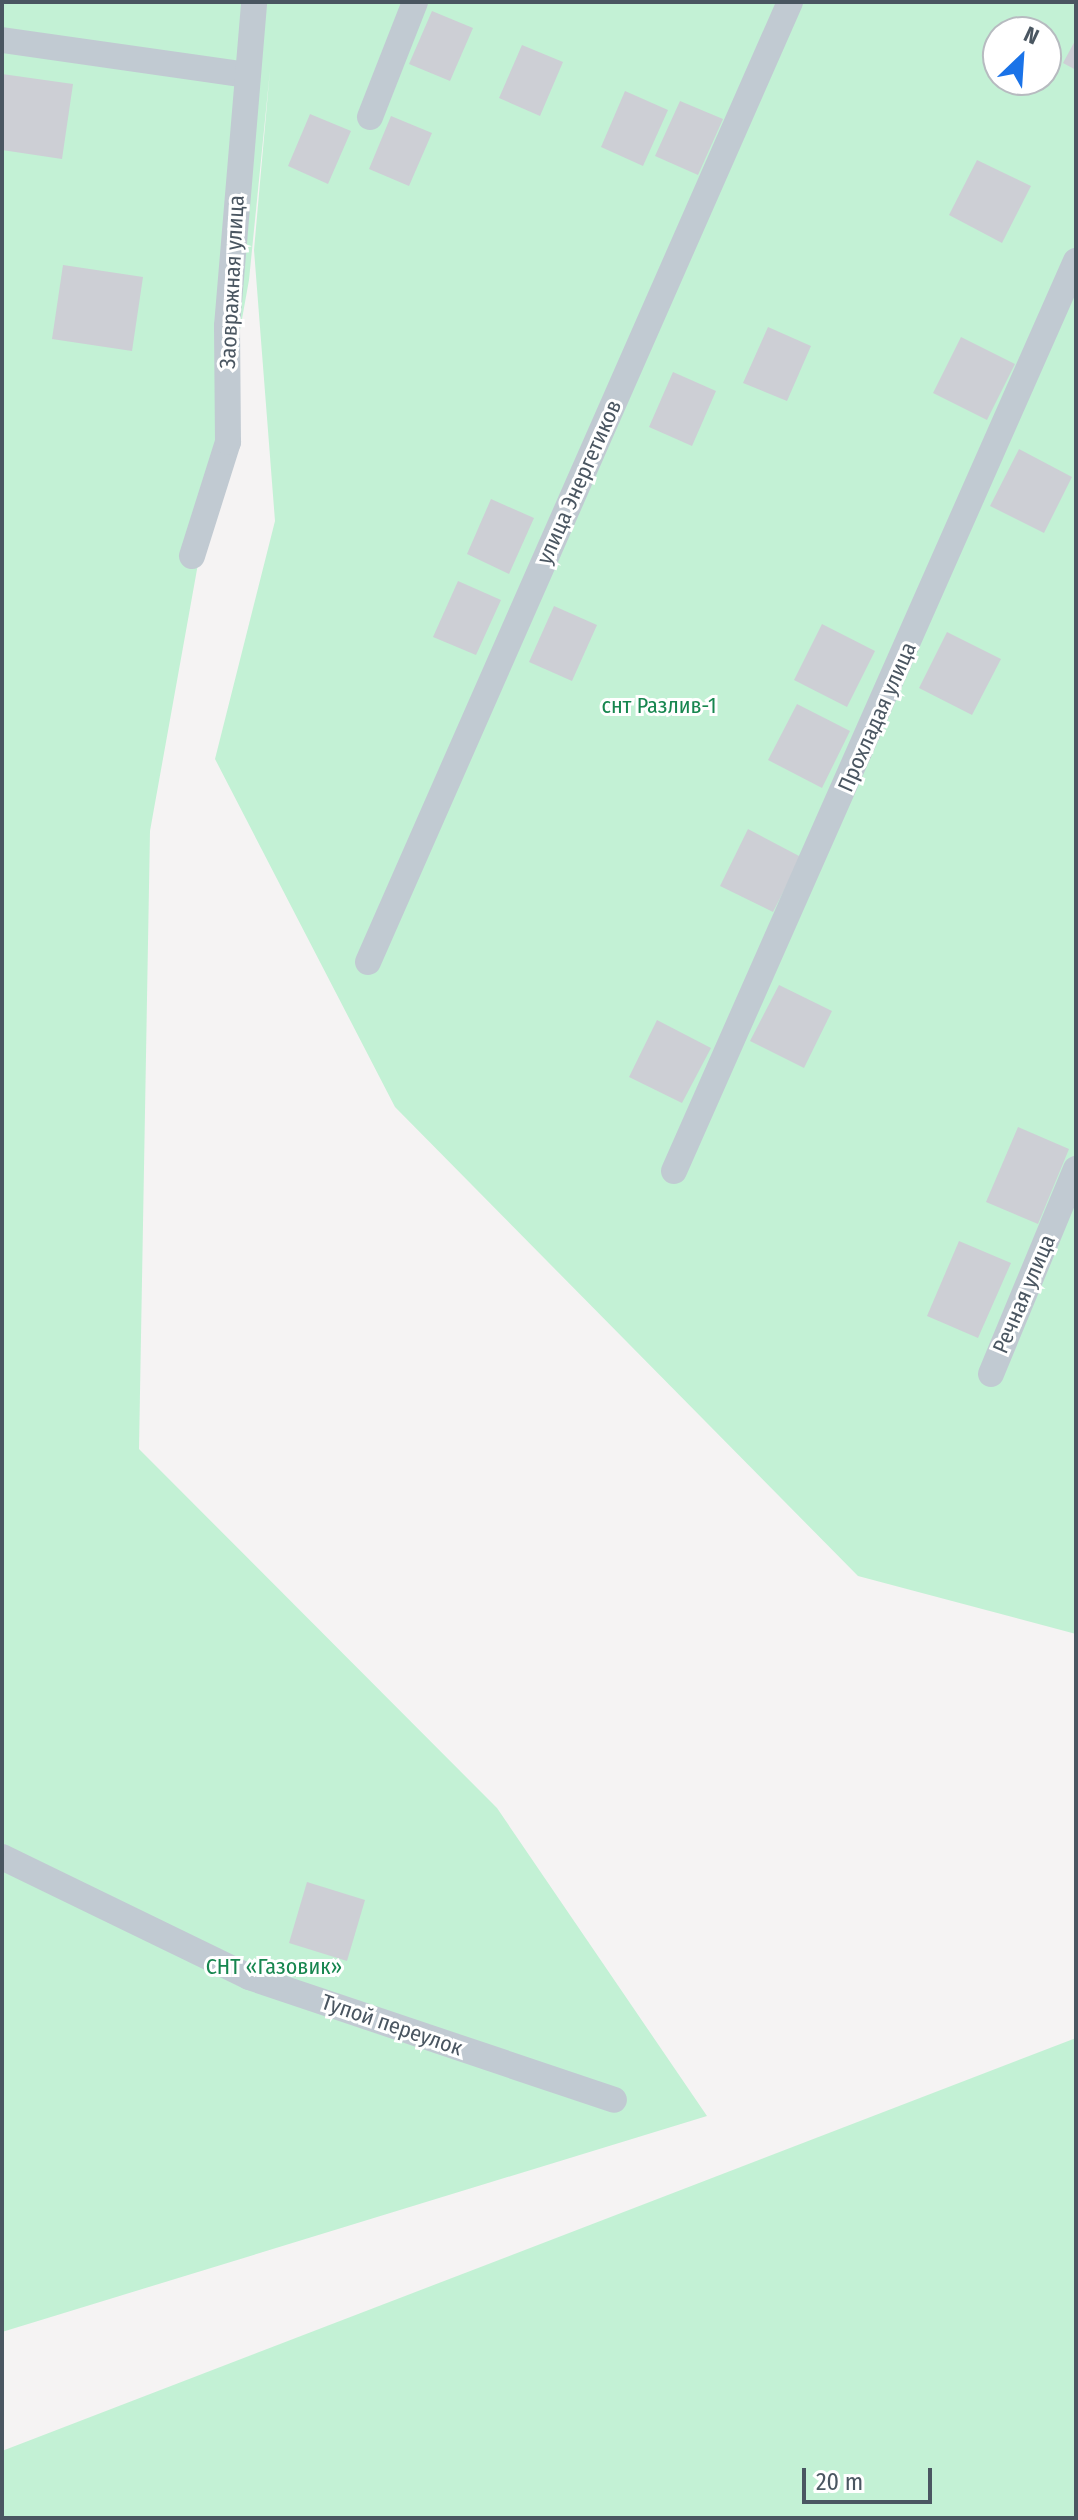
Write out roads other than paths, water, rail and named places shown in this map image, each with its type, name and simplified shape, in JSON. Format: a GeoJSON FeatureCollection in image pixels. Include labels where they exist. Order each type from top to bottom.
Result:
{"type":"FeatureCollection","features":[{"type":"Feature","properties":{"kind":"lane","name":"Заовражная улица"},"geometry":{"type":"LineString","coordinates":[[192,556],[228,442],[227,326],[254,2]]}},
{"type":"Feature","properties":{"kind":"lane"},"geometry":{"type":"LineString","coordinates":[[370,117],[415,2]]}},
{"type":"Feature","properties":{"kind":"lane","name":"улица Энергетиков"},"geometry":{"type":"LineString","coordinates":[[368,962],[790,2]]}},
{"type":"Feature","properties":{"kind":"lane"},"geometry":{"type":"LineString","coordinates":[[2,40],[247,75]]}},
{"type":"Feature","properties":{"kind":"lane","name":"Прохладая улица"},"geometry":{"type":"LineString","coordinates":[[674,1171],[1076,261]]}},
{"type":"Feature","properties":{"kind":"lane","name":"Речная улица"},"geometry":{"type":"LineString","coordinates":[[991,1374],[1076,1169]]}},
{"type":"Feature","properties":{"kind":"lane","name":"Тупой переулок"},"geometry":{"type":"LineString","coordinates":[[2,1857],[249,1977],[614,2100]]}},
{"type":"Feature","properties":{"kind":"park label","name":"снт Разлив-1"},"geometry":{"type":"Point","coordinates":[659,706]}},
{"type":"Feature","properties":{"kind":"park label","name":"СНТ «Газовик»"},"geometry":{"type":"Point","coordinates":[274,1967]}}]}
